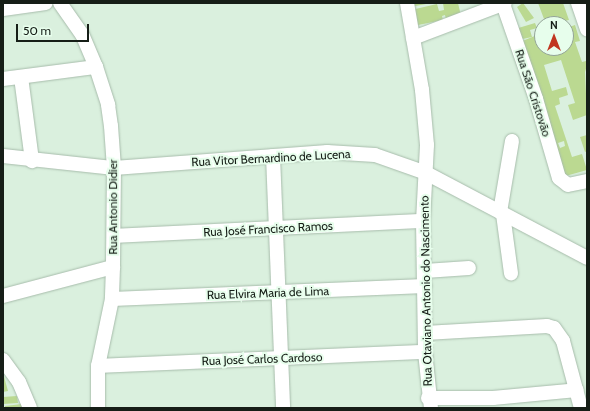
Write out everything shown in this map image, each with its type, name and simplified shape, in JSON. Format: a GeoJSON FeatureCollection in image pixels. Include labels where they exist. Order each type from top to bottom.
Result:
{"type":"FeatureCollection","features":[{"type":"Feature","properties":{"kind":"street"},"geometry":{"type":"LineString","coordinates":[[3,9],[46,3]]}},
{"type":"Feature","properties":{"kind":"street","name":"Rua Antonio Didier"},"geometry":{"type":"LineString","coordinates":[[60,3],[72,8],[96,67],[108,105],[114,168],[112,299],[98,366],[98,408]]}},
{"type":"Feature","properties":{"kind":"street","name":"Rua Otaviano Antonio do Nascimento"},"geometry":{"type":"LineString","coordinates":[[407,3],[425,119],[426,173],[423,221],[425,352],[430,403]]}},
{"type":"Feature","properties":{"kind":"street"},"geometry":{"type":"LineString","coordinates":[[413,38],[504,3]]}},
{"type":"Feature","properties":{"kind":"street","name":"Rua São Cristovão"},"geometry":{"type":"LineString","coordinates":[[504,3],[536,98],[559,178],[563,183],[574,185],[587,181]]}},
{"type":"Feature","properties":{"kind":"street"},"geometry":{"type":"LineString","coordinates":[[578,3],[587,29]]}},
{"type":"Feature","properties":{"kind":"street"},"geometry":{"type":"LineString","coordinates":[[3,79],[96,67]]}},
{"type":"Feature","properties":{"kind":"street"},"geometry":{"type":"LineString","coordinates":[[21,77],[32,160]]}},
{"type":"Feature","properties":{"kind":"street"},"geometry":{"type":"LineString","coordinates":[[511,273],[501,213],[512,140]]}},
{"type":"Feature","properties":{"kind":"street","name":"Rua Vitor Bernardino de Lucena"},"geometry":{"type":"LineString","coordinates":[[3,156],[114,168],[274,156],[352,152],[375,155],[426,173],[587,258]]}},
{"type":"Feature","properties":{"kind":"street"},"geometry":{"type":"LineString","coordinates":[[274,156],[275,229],[283,408]]}},
{"type":"Feature","properties":{"kind":"street","name":"Rua José Francisco Ramos"},"geometry":{"type":"LineString","coordinates":[[114,236],[423,221]]}},
{"type":"Feature","properties":{"kind":"street"},"geometry":{"type":"LineString","coordinates":[[3,296],[113,267]]}},
{"type":"Feature","properties":{"kind":"street"},"geometry":{"type":"LineString","coordinates":[[424,271],[470,268]]}},
{"type":"Feature","properties":{"kind":"street","name":"Rua Elvira Maria de Lima"},"geometry":{"type":"LineString","coordinates":[[112,299],[425,286]]}},
{"type":"Feature","properties":{"kind":"street"},"geometry":{"type":"LineString","coordinates":[[425,333],[547,326],[554,328],[563,341],[581,408]]}},
{"type":"Feature","properties":{"kind":"street","name":"Rua José Carlos Cardoso"},"geometry":{"type":"LineString","coordinates":[[98,366],[425,352]]}},
{"type":"Feature","properties":{"kind":"street"},"geometry":{"type":"LineString","coordinates":[[3,360],[19,382],[30,408]]}},
{"type":"Feature","properties":{"kind":"street"},"geometry":{"type":"LineString","coordinates":[[430,403],[495,403],[577,390]]}},
{"type":"Feature","properties":{"kind":"building"},"geometry":{"type":"Polygon","coordinates":[[[410,3],[426,3],[426,4],[410,7],[410,3]]]}},
{"type":"Feature","properties":{"kind":"building"},"geometry":{"type":"Polygon","coordinates":[[[443,3],[458,3],[461,16],[446,19],[445,15],[442,16],[443,20],[413,26],[411,10],[437,4],[439,11],[444,10],[443,3]]]}},
{"type":"Feature","properties":{"kind":"building"},"geometry":{"type":"Polygon","coordinates":[[[523,3],[534,18],[526,22],[517,7],[523,3]]]}},
{"type":"Feature","properties":{"kind":"building"},"geometry":{"type":"Polygon","coordinates":[[[538,3],[563,3],[568,16],[543,16],[538,3]]]}},
{"type":"Feature","properties":{"kind":"building"},"geometry":{"type":"Polygon","coordinates":[[[534,23],[534,29],[530,30],[532,37],[518,40],[515,29],[534,23]]]}},
{"type":"Feature","properties":{"kind":"building"},"geometry":{"type":"Polygon","coordinates":[[[575,25],[580,41],[575,42],[582,62],[586,61],[587,65],[585,72],[587,115],[573,120],[568,105],[575,103],[561,60],[544,65],[552,91],[566,87],[568,95],[559,98],[560,104],[555,106],[572,157],[582,154],[587,170],[562,177],[520,42],[534,36],[534,56],[574,56],[575,25]],[[564,141],[558,143],[560,148],[565,146],[564,141]]]}},
{"type":"Feature","properties":{"kind":"building"},"geometry":{"type":"Polygon","coordinates":[[[587,135],[587,151],[585,152],[580,137],[587,135]]]}},
{"type":"Feature","properties":{"kind":"building"},"geometry":{"type":"Polygon","coordinates":[[[3,373],[8,391],[3,392],[3,373]]]}},
{"type":"Feature","properties":{"kind":"building"},"geometry":{"type":"Polygon","coordinates":[[[17,396],[18,403],[3,404],[3,397],[17,396]]]}},
{"type":"Feature","properties":{"kind":"building"},"geometry":{"type":"Polygon","coordinates":[[[22,404],[22,408],[5,408],[5,406],[22,404]]]}}]}
